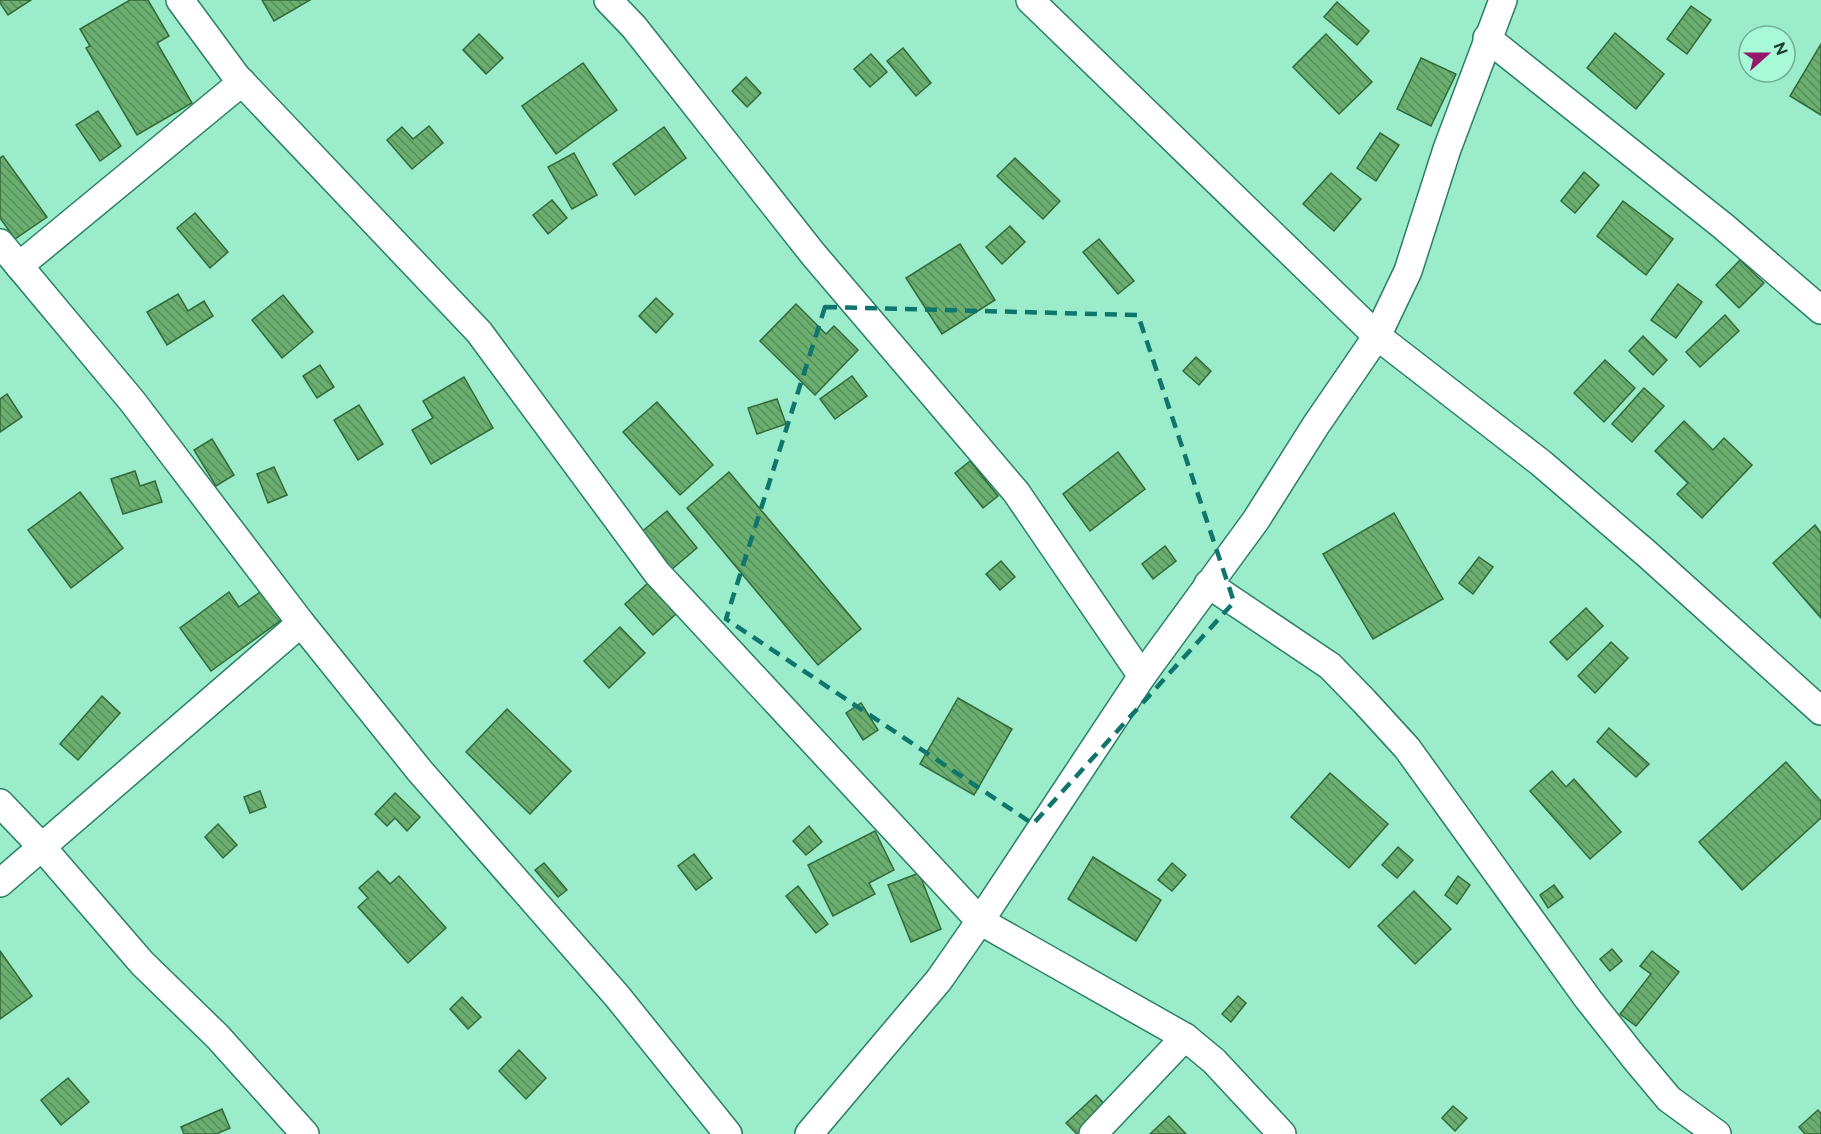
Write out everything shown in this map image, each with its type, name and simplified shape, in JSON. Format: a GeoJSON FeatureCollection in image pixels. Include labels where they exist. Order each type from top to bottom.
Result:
{"type":"FeatureCollection","features":[{"type":"Feature","properties":{"kind":"street"},"geometry":{"type":"LineString","coordinates":[[180,0],[242,82],[479,332],[657,573],[980,921],[1185,1037],[1214,1061],[1282,1134]]}},
{"type":"Feature","properties":{"kind":"street"},"geometry":{"type":"LineString","coordinates":[[608,0],[634,27],[813,254],[1016,492],[1142,676]]}},
{"type":"Feature","properties":{"kind":"street"},"geometry":{"type":"LineString","coordinates":[[1030,0],[1377,336],[1540,463],[1647,554],[1821,711]]}},
{"type":"Feature","properties":{"kind":"street"},"geometry":{"type":"LineString","coordinates":[[809,1134],[939,980],[1142,676],[1256,520],[1316,425],[1377,336],[1408,271],[1447,149],[1503,0]]}},
{"type":"Feature","properties":{"kind":"street"},"geometry":{"type":"LineString","coordinates":[[1487,38],[1714,218],[1821,310]]}},
{"type":"Feature","properties":{"kind":"street"},"geometry":{"type":"LineString","coordinates":[[20,266],[242,82]]}},
{"type":"Feature","properties":{"kind":"street"},"geometry":{"type":"LineString","coordinates":[[0,243],[132,401],[301,623],[419,770],[617,996],[728,1134]]}},
{"type":"Feature","properties":{"kind":"street"},"geometry":{"type":"LineString","coordinates":[[1208,584],[1330,666],[1364,701],[1407,748],[1588,999],[1633,1056],[1669,1099],[1717,1134]]}},
{"type":"Feature","properties":{"kind":"street"},"geometry":{"type":"LineString","coordinates":[[0,883],[301,623]]}},
{"type":"Feature","properties":{"kind":"street"},"geometry":{"type":"LineString","coordinates":[[0,803],[41,846],[142,963],[218,1037],[305,1134]]}},
{"type":"Feature","properties":{"kind":"street"},"geometry":{"type":"LineString","coordinates":[[1093,1134],[1185,1037]]}},
{"type":"Feature","properties":{"kind":"highlighted area"},"geometry":{"type":"Polygon","coordinates":[[[825,307],[1138,315],[1234,602],[1033,824],[726,619],[825,307]]]}},
{"type":"Feature","properties":{"kind":"building"},"geometry":{"type":"Polygon","coordinates":[[[0,0],[31,0],[8,15],[0,0]]]}},
{"type":"Feature","properties":{"kind":"building"},"geometry":{"type":"Polygon","coordinates":[[[130,0],[148,0],[169,36],[157,43],[192,103],[137,135],[86,48],[90,46],[80,29],[130,0]]]}},
{"type":"Feature","properties":{"kind":"building"},"geometry":{"type":"Polygon","coordinates":[[[262,0],[310,0],[274,21],[262,0]]]}},
{"type":"Feature","properties":{"kind":"building"},"geometry":{"type":"Polygon","coordinates":[[[1337,2],[1369,31],[1357,45],[1324,17],[1337,2]]]}},
{"type":"Feature","properties":{"kind":"building"},"geometry":{"type":"Polygon","coordinates":[[[1691,6],[1711,20],[1687,54],[1667,39],[1691,6]]]}},
{"type":"Feature","properties":{"kind":"building"},"geometry":{"type":"Polygon","coordinates":[[[1615,33],[1664,74],[1636,109],[1587,68],[1615,33]]]}},
{"type":"Feature","properties":{"kind":"building"},"geometry":{"type":"Polygon","coordinates":[[[479,34],[503,58],[486,74],[463,50],[479,34]]]}},
{"type":"Feature","properties":{"kind":"building"},"geometry":{"type":"Polygon","coordinates":[[[1326,34],[1372,82],[1339,114],[1293,67],[1326,34]]]}},
{"type":"Feature","properties":{"kind":"building"},"geometry":{"type":"Polygon","coordinates":[[[1821,44],[1821,115],[1790,96],[1821,44]]]}},
{"type":"Feature","properties":{"kind":"building"},"geometry":{"type":"Polygon","coordinates":[[[903,48],[931,83],[916,96],[887,61],[903,48]]]}},
{"type":"Feature","properties":{"kind":"building"},"geometry":{"type":"Polygon","coordinates":[[[871,54],[887,72],[870,87],[854,69],[871,54]]]}},
{"type":"Feature","properties":{"kind":"building"},"geometry":{"type":"Polygon","coordinates":[[[1421,58],[1456,74],[1431,126],[1397,109],[1421,58]]]}},
{"type":"Feature","properties":{"kind":"building"},"geometry":{"type":"Polygon","coordinates":[[[583,63],[617,110],[556,154],[522,106],[583,63]]]}},
{"type":"Feature","properties":{"kind":"building"},"geometry":{"type":"Polygon","coordinates":[[[746,77],[761,93],[747,107],[732,91],[746,77]]]}},
{"type":"Feature","properties":{"kind":"building"},"geometry":{"type":"Polygon","coordinates":[[[98,111],[121,146],[100,161],[76,125],[98,111]]]}},
{"type":"Feature","properties":{"kind":"building"},"geometry":{"type":"Polygon","coordinates":[[[429,126],[443,143],[412,169],[387,140],[402,127],[413,139],[429,126]]]}},
{"type":"Feature","properties":{"kind":"building"},"geometry":{"type":"Polygon","coordinates":[[[664,127],[686,158],[635,195],[613,164],[664,127]]]}},
{"type":"Feature","properties":{"kind":"building"},"geometry":{"type":"Polygon","coordinates":[[[1380,133],[1399,145],[1376,181],[1357,168],[1380,133]]]}},
{"type":"Feature","properties":{"kind":"building"},"geometry":{"type":"Polygon","coordinates":[[[574,153],[597,195],[572,209],[548,167],[574,153]]]}},
{"type":"Feature","properties":{"kind":"building"},"geometry":{"type":"Polygon","coordinates":[[[3,156],[47,217],[15,239],[0,218],[0,158],[3,156]]]}},
{"type":"Feature","properties":{"kind":"building"},"geometry":{"type":"Polygon","coordinates":[[[1015,158],[1060,201],[1043,219],[997,176],[1015,158]]]}},
{"type":"Feature","properties":{"kind":"building"},"geometry":{"type":"Polygon","coordinates":[[[1584,172],[1599,185],[1575,213],[1561,201],[1584,172]]]}},
{"type":"Feature","properties":{"kind":"building"},"geometry":{"type":"Polygon","coordinates":[[[1331,173],[1361,199],[1334,231],[1303,204],[1331,173]]]}},
{"type":"Feature","properties":{"kind":"building"},"geometry":{"type":"Polygon","coordinates":[[[552,200],[567,218],[548,234],[533,215],[552,200]]]}},
{"type":"Feature","properties":{"kind":"building"},"geometry":{"type":"Polygon","coordinates":[[[1623,201],[1673,239],[1646,275],[1597,236],[1623,201]]]}},
{"type":"Feature","properties":{"kind":"building"},"geometry":{"type":"Polygon","coordinates":[[[195,213],[228,252],[210,268],[177,228],[195,213]]]}},
{"type":"Feature","properties":{"kind":"building"},"geometry":{"type":"Polygon","coordinates":[[[1010,226],[1025,242],[1002,264],[986,247],[1010,226]]]}},
{"type":"Feature","properties":{"kind":"building"},"geometry":{"type":"Polygon","coordinates":[[[1099,239],[1134,281],[1118,294],[1083,252],[1099,239]]]}},
{"type":"Feature","properties":{"kind":"building"},"geometry":{"type":"Polygon","coordinates":[[[960,244],[995,300],[942,334],[906,278],[960,244]]]}},
{"type":"Feature","properties":{"kind":"building"},"geometry":{"type":"Polygon","coordinates":[[[1740,260],[1764,283],[1739,308],[1716,285],[1740,260]]]}},
{"type":"Feature","properties":{"kind":"building"},"geometry":{"type":"Polygon","coordinates":[[[1678,284],[1702,302],[1676,338],[1651,320],[1678,284]]]}},
{"type":"Feature","properties":{"kind":"building"},"geometry":{"type":"Polygon","coordinates":[[[178,294],[188,311],[204,301],[213,316],[167,345],[147,312],[178,294]]]}},
{"type":"Feature","properties":{"kind":"building"},"geometry":{"type":"Polygon","coordinates":[[[283,295],[313,332],[282,358],[252,320],[283,295]]]}},
{"type":"Feature","properties":{"kind":"building"},"geometry":{"type":"Polygon","coordinates":[[[656,298],[673,314],[656,333],[639,316],[656,298]]]}},
{"type":"Feature","properties":{"kind":"building"},"geometry":{"type":"Polygon","coordinates":[[[796,304],[826,334],[834,326],[858,350],[815,395],[760,341],[796,304]]]}},
{"type":"Feature","properties":{"kind":"building"},"geometry":{"type":"Polygon","coordinates":[[[1725,315],[1739,331],[1700,367],[1686,352],[1725,315]]]}},
{"type":"Feature","properties":{"kind":"building"},"geometry":{"type":"Polygon","coordinates":[[[1643,336],[1667,360],[1653,375],[1629,351],[1643,336]]]}},
{"type":"Feature","properties":{"kind":"building"},"geometry":{"type":"Polygon","coordinates":[[[1196,357],[1211,371],[1199,385],[1183,371],[1196,357]]]}},
{"type":"Feature","properties":{"kind":"building"},"geometry":{"type":"Polygon","coordinates":[[[1605,360],[1635,388],[1604,422],[1574,393],[1605,360]]]}},
{"type":"Feature","properties":{"kind":"building"},"geometry":{"type":"Polygon","coordinates":[[[320,365],[334,387],[317,398],[303,376],[320,365]]]}},
{"type":"Feature","properties":{"kind":"building"},"geometry":{"type":"Polygon","coordinates":[[[852,376],[867,396],[835,419],[820,399],[852,376]]]}},
{"type":"Feature","properties":{"kind":"building"},"geometry":{"type":"Polygon","coordinates":[[[464,377],[493,428],[431,464],[412,430],[433,418],[423,401],[464,377]]]}},
{"type":"Feature","properties":{"kind":"building"},"geometry":{"type":"Polygon","coordinates":[[[1644,388],[1664,406],[1632,442],[1612,424],[1644,388]]]}},
{"type":"Feature","properties":{"kind":"building"},"geometry":{"type":"Polygon","coordinates":[[[7,394],[22,417],[0,432],[0,399],[7,394]]]}},
{"type":"Feature","properties":{"kind":"building"},"geometry":{"type":"Polygon","coordinates":[[[777,399],[786,424],[757,434],[748,408],[777,399]]]}},
{"type":"Feature","properties":{"kind":"building"},"geometry":{"type":"Polygon","coordinates":[[[657,402],[713,465],[680,495],[623,432],[657,402]]]}},
{"type":"Feature","properties":{"kind":"building"},"geometry":{"type":"Polygon","coordinates":[[[359,405],[383,444],[358,460],[334,420],[359,405]]]}},
{"type":"Feature","properties":{"kind":"building"},"geometry":{"type":"Polygon","coordinates":[[[1684,421],[1713,450],[1724,438],[1752,465],[1702,518],[1677,494],[1688,483],[1655,451],[1684,421]]]}},
{"type":"Feature","properties":{"kind":"building"},"geometry":{"type":"Polygon","coordinates":[[[212,439],[234,475],[216,486],[194,450],[212,439]]]}},
{"type":"Feature","properties":{"kind":"building"},"geometry":{"type":"Polygon","coordinates":[[[1118,452],[1145,489],[1090,531],[1063,494],[1118,452]]]}},
{"type":"Feature","properties":{"kind":"building"},"geometry":{"type":"Polygon","coordinates":[[[970,461],[998,496],[983,508],[955,473],[970,461]]]}},
{"type":"Feature","properties":{"kind":"building"},"geometry":{"type":"Polygon","coordinates":[[[274,467],[287,495],[268,503],[257,474],[274,467]]]}},
{"type":"Feature","properties":{"kind":"building"},"geometry":{"type":"Polygon","coordinates":[[[135,471],[140,486],[155,481],[162,502],[123,514],[111,479],[135,471]]]}},
{"type":"Feature","properties":{"kind":"building"},"geometry":{"type":"Polygon","coordinates":[[[729,472],[861,629],[818,665],[687,508],[729,472]]]}},
{"type":"Feature","properties":{"kind":"building"},"geometry":{"type":"Polygon","coordinates":[[[80,492],[123,548],[71,588],[28,530],[80,492]]]}},
{"type":"Feature","properties":{"kind":"building"},"geometry":{"type":"Polygon","coordinates":[[[667,511],[697,548],[671,570],[640,533],[667,511]]]}},
{"type":"Feature","properties":{"kind":"building"},"geometry":{"type":"Polygon","coordinates":[[[1394,513],[1443,599],[1373,639],[1323,554],[1394,513]]]}},
{"type":"Feature","properties":{"kind":"building"},"geometry":{"type":"Polygon","coordinates":[[[1815,525],[1821,533],[1821,618],[1773,563],[1815,525]]]}},
{"type":"Feature","properties":{"kind":"building"},"geometry":{"type":"Polygon","coordinates":[[[1165,546],[1176,561],[1153,579],[1142,564],[1165,546]]]}},
{"type":"Feature","properties":{"kind":"building"},"geometry":{"type":"Polygon","coordinates":[[[1479,557],[1493,567],[1473,594],[1459,583],[1479,557]]]}},
{"type":"Feature","properties":{"kind":"building"},"geometry":{"type":"Polygon","coordinates":[[[1001,561],[1015,577],[1000,590],[986,574],[1001,561]]]}},
{"type":"Feature","properties":{"kind":"building"},"geometry":{"type":"Polygon","coordinates":[[[648,583],[676,614],[653,635],[625,604],[648,583]]]}},
{"type":"Feature","properties":{"kind":"building"},"geometry":{"type":"Polygon","coordinates":[[[263,590],[284,618],[211,671],[180,628],[229,592],[239,607],[263,590]]]}},
{"type":"Feature","properties":{"kind":"building"},"geometry":{"type":"Polygon","coordinates":[[[1586,608],[1603,626],[1567,660],[1550,642],[1586,608]]]}},
{"type":"Feature","properties":{"kind":"building"},"geometry":{"type":"Polygon","coordinates":[[[620,627],[645,653],[609,688],[584,661],[620,627]]]}},
{"type":"Feature","properties":{"kind":"building"},"geometry":{"type":"Polygon","coordinates":[[[1611,642],[1628,658],[1595,693],[1578,676],[1611,642]]]}},
{"type":"Feature","properties":{"kind":"building"},"geometry":{"type":"Polygon","coordinates":[[[102,696],[120,713],[78,760],[60,744],[102,696]]]}},
{"type":"Feature","properties":{"kind":"building"},"geometry":{"type":"Polygon","coordinates":[[[958,698],[1012,729],[974,795],[920,764],[958,698]]]}},
{"type":"Feature","properties":{"kind":"building"},"geometry":{"type":"Polygon","coordinates":[[[861,703],[878,730],[863,740],[846,713],[861,703]]]}},
{"type":"Feature","properties":{"kind":"building"},"geometry":{"type":"Polygon","coordinates":[[[507,709],[571,771],[530,814],[466,752],[507,709]]]}},
{"type":"Feature","properties":{"kind":"building"},"geometry":{"type":"Polygon","coordinates":[[[1609,728],[1649,764],[1636,777],[1597,742],[1609,728]]]}},
{"type":"Feature","properties":{"kind":"building"},"geometry":{"type":"Polygon","coordinates":[[[1786,762],[1821,801],[1821,818],[1742,890],[1699,842],[1786,762]]]}},
{"type":"Feature","properties":{"kind":"building"},"geometry":{"type":"Polygon","coordinates":[[[1552,771],[1566,787],[1574,779],[1621,832],[1590,859],[1530,791],[1552,771]]]}},
{"type":"Feature","properties":{"kind":"building"},"geometry":{"type":"Polygon","coordinates":[[[1330,773],[1388,824],[1349,868],[1291,817],[1330,773]]]}},
{"type":"Feature","properties":{"kind":"building"},"geometry":{"type":"Polygon","coordinates":[[[260,791],[266,807],[250,813],[244,797],[260,791]]]}},
{"type":"Feature","properties":{"kind":"building"},"geometry":{"type":"Polygon","coordinates":[[[395,793],[420,817],[407,831],[395,818],[387,826],[375,814],[395,793]]]}},
{"type":"Feature","properties":{"kind":"building"},"geometry":{"type":"Polygon","coordinates":[[[218,824],[237,845],[223,858],[205,837],[218,824]]]}},
{"type":"Feature","properties":{"kind":"building"},"geometry":{"type":"Polygon","coordinates":[[[809,826],[822,842],[806,855],[793,841],[809,826]]]}},
{"type":"Feature","properties":{"kind":"building"},"geometry":{"type":"Polygon","coordinates":[[[875,831],[894,870],[869,883],[875,894],[833,916],[808,865],[875,831]]]}},
{"type":"Feature","properties":{"kind":"building"},"geometry":{"type":"Polygon","coordinates":[[[1398,847],[1413,860],[1397,878],[1382,865],[1398,847]]]}},
{"type":"Feature","properties":{"kind":"building"},"geometry":{"type":"Polygon","coordinates":[[[694,854],[712,878],[696,890],[678,866],[694,854]]]}},
{"type":"Feature","properties":{"kind":"building"},"geometry":{"type":"Polygon","coordinates":[[[1093,857],[1161,900],[1136,941],[1068,899],[1093,857]]]}},
{"type":"Feature","properties":{"kind":"building"},"geometry":{"type":"Polygon","coordinates":[[[544,863],[567,890],[558,897],[535,870],[544,863]]]}},
{"type":"Feature","properties":{"kind":"building"},"geometry":{"type":"Polygon","coordinates":[[[1172,863],[1186,875],[1172,891],[1158,880],[1172,863]]]}},
{"type":"Feature","properties":{"kind":"building"},"geometry":{"type":"Polygon","coordinates":[[[378,871],[390,884],[399,876],[446,928],[408,963],[358,907],[368,898],[359,888],[378,871]]]}},
{"type":"Feature","properties":{"kind":"building"},"geometry":{"type":"Polygon","coordinates":[[[919,873],[941,929],[911,942],[888,885],[919,873]]]}},
{"type":"Feature","properties":{"kind":"building"},"geometry":{"type":"Polygon","coordinates":[[[1458,876],[1470,885],[1457,904],[1445,895],[1458,876]]]}},
{"type":"Feature","properties":{"kind":"building"},"geometry":{"type":"Polygon","coordinates":[[[1554,885],[1563,897],[1548,908],[1540,895],[1554,885]]]}},
{"type":"Feature","properties":{"kind":"building"},"geometry":{"type":"Polygon","coordinates":[[[798,886],[828,924],[816,933],[786,896],[798,886]]]}},
{"type":"Feature","properties":{"kind":"building"},"geometry":{"type":"Polygon","coordinates":[[[1414,891],[1451,929],[1415,964],[1378,926],[1414,891]]]}},
{"type":"Feature","properties":{"kind":"building"},"geometry":{"type":"Polygon","coordinates":[[[1612,949],[1622,961],[1610,971],[1600,959],[1612,949]]]}},
{"type":"Feature","properties":{"kind":"building"},"geometry":{"type":"Polygon","coordinates":[[[0,951],[32,996],[0,1019],[0,951]]]}},
{"type":"Feature","properties":{"kind":"building"},"geometry":{"type":"Polygon","coordinates":[[[1652,951],[1679,972],[1636,1026],[1620,1014],[1651,974],[1640,966],[1652,951]]]}},
{"type":"Feature","properties":{"kind":"building"},"geometry":{"type":"Polygon","coordinates":[[[1238,996],[1246,1003],[1231,1022],[1222,1014],[1238,996]]]}},
{"type":"Feature","properties":{"kind":"building"},"geometry":{"type":"Polygon","coordinates":[[[462,997],[481,1017],[468,1029],[450,1009],[462,997]]]}},
{"type":"Feature","properties":{"kind":"building"},"geometry":{"type":"Polygon","coordinates":[[[519,1050],[546,1078],[526,1099],[499,1071],[519,1050]]]}},
{"type":"Feature","properties":{"kind":"building"},"geometry":{"type":"Polygon","coordinates":[[[68,1078],[89,1102],[61,1125],[41,1100],[68,1078]]]}},
{"type":"Feature","properties":{"kind":"building"},"geometry":{"type":"Polygon","coordinates":[[[1096,1095],[1111,1111],[1087,1134],[1077,1134],[1066,1123],[1096,1095]]]}},
{"type":"Feature","properties":{"kind":"building"},"geometry":{"type":"Polygon","coordinates":[[[1453,1106],[1467,1118],[1455,1131],[1442,1118],[1453,1106]]]}},
{"type":"Feature","properties":{"kind":"building"},"geometry":{"type":"Polygon","coordinates":[[[222,1109],[230,1128],[216,1134],[184,1134],[181,1127],[222,1109]]]}},
{"type":"Feature","properties":{"kind":"building"},"geometry":{"type":"Polygon","coordinates":[[[1818,1110],[1821,1114],[1821,1134],[1805,1134],[1799,1127],[1818,1110]]]}},
{"type":"Feature","properties":{"kind":"building"},"geometry":{"type":"Polygon","coordinates":[[[1169,1116],[1186,1134],[1150,1134],[1169,1116]]]}}]}
